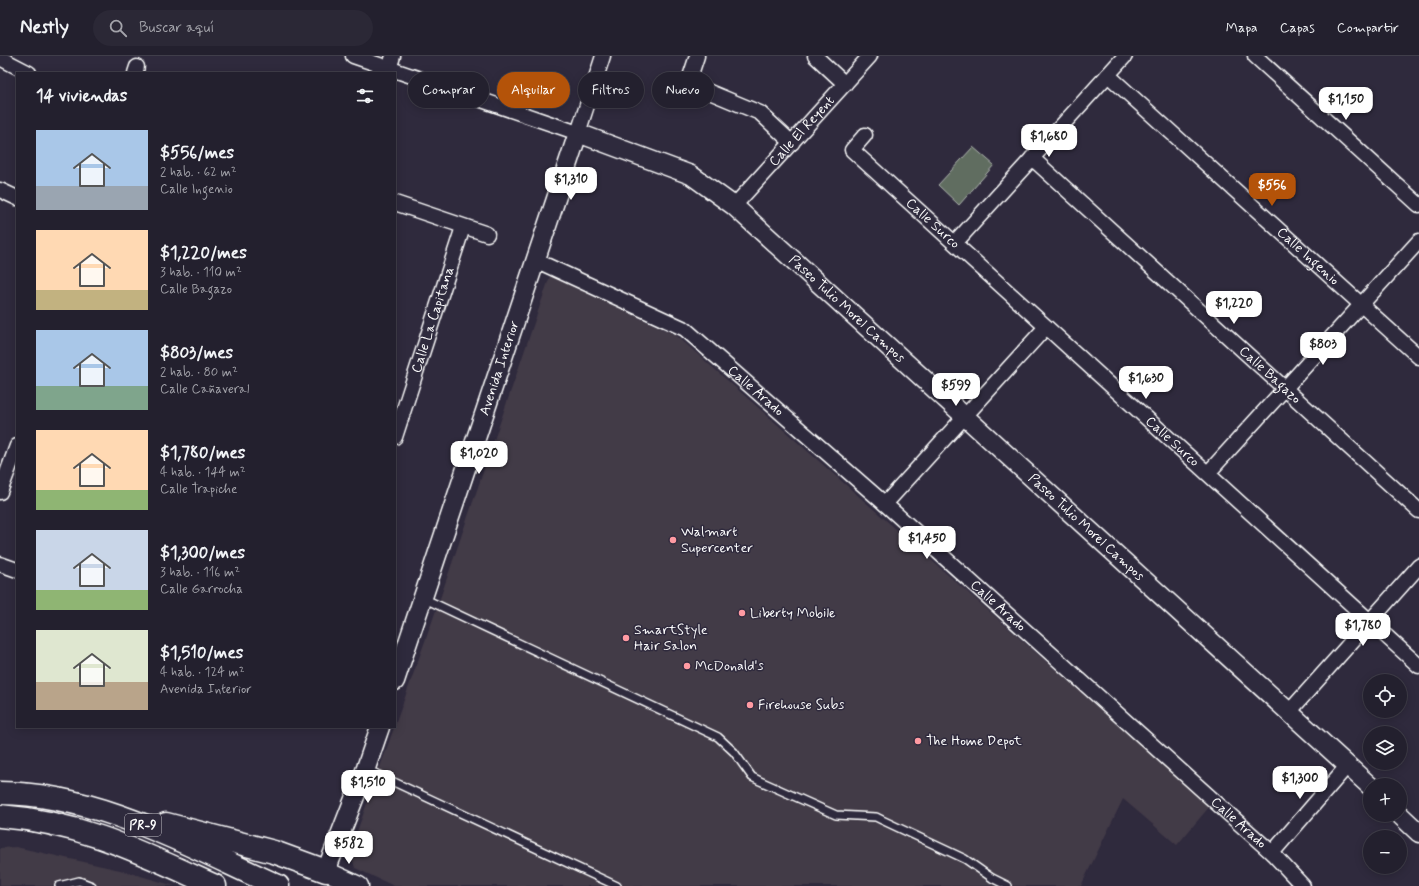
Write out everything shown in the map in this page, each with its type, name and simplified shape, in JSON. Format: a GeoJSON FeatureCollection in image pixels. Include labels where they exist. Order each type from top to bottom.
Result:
{"type":"FeatureCollection","features":[{"type":"Feature","properties":{"kind":"highway","name":"PR-9"},"geometry":{"type":"LineString","coordinates":[[5,792],[60,798],[110,812],[278,886]]}},
{"type":"Feature","properties":{"kind":"highway"},"geometry":{"type":"LineString","coordinates":[[110,812],[163,823],[274,852],[326,871]]}},
{"type":"Feature","properties":{"kind":"highway","name":"PR-9"},"geometry":{"type":"LineString","coordinates":[[0,816],[47,821],[119,842],[215,886]]}},
{"type":"Feature","properties":{"kind":"highway"},"geometry":{"type":"LineString","coordinates":[[0,829],[13,830],[47,821]]}},
{"type":"Feature","properties":{"kind":"street","name":"Paseo Tulio Morel Campos"},"geometry":{"type":"LineString","coordinates":[[353,56],[390,66],[578,132],[691,174],[734,206],[1363,779]]}},
{"type":"Feature","properties":{"kind":"street","name":"Avenida Interior"},"geometry":{"type":"LineString","coordinates":[[396,678],[603,56]]}},
{"type":"Feature","properties":{"kind":"street"},"geometry":{"type":"LineString","coordinates":[[697,56],[688,82],[760,113],[792,143]]}},
{"type":"Feature","properties":{"kind":"street"},"geometry":{"type":"LineString","coordinates":[[815,56],[845,84]]}},
{"type":"Feature","properties":{"kind":"street","name":"Calle El Reyent"},"geometry":{"type":"LineString","coordinates":[[734,206],[870,56]]}},
{"type":"Feature","properties":{"kind":"street"},"geometry":{"type":"LineString","coordinates":[[955,243],[1125,56]]}},
{"type":"Feature","properties":{"kind":"street"},"geometry":{"type":"LineString","coordinates":[[1256,56],[1419,205]]}},
{"type":"Feature","properties":{"kind":"street"},"geometry":{"type":"LineString","coordinates":[[0,58],[23,65]]}},
{"type":"Feature","properties":{"kind":"street","name":"Calle Ingenio"},"geometry":{"type":"LineString","coordinates":[[1108,75],[1419,357]]}},
{"type":"Feature","properties":{"kind":"street","name":"Calle Surco"},"geometry":{"type":"LineString","coordinates":[[865,135],[852,150],[1419,666]]}},
{"type":"Feature","properties":{"kind":"street","name":"Calle Bagazo"},"geometry":{"type":"LineString","coordinates":[[1032,158],[1419,511]]}},
{"type":"Feature","properties":{"kind":"street"},"geometry":{"type":"LineString","coordinates":[[0,190],[16,198]]}},
{"type":"Feature","properties":{"kind":"street"},"geometry":{"type":"LineString","coordinates":[[396,204],[487,234]]}},
{"type":"Feature","properties":{"kind":"street","name":"Calle La Capitana"},"geometry":{"type":"LineString","coordinates":[[396,433],[463,227]]}},
{"type":"Feature","properties":{"kind":"street"},"geometry":{"type":"LineString","coordinates":[[1208,473],[1419,242]]}},
{"type":"Feature","properties":{"kind":"street","name":"Calle Arado"},"geometry":{"type":"LineString","coordinates":[[535,260],[685,329],[885,504],[1272,853],[1303,886]]}},
{"type":"Feature","properties":{"kind":"street"},"geometry":{"type":"LineString","coordinates":[[885,504],[1046,327]]}},
{"type":"Feature","properties":{"kind":"street"},"geometry":{"type":"LineString","coordinates":[[0,492],[16,449]]}},
{"type":"Feature","properties":{"kind":"street"},"geometry":{"type":"LineString","coordinates":[[0,564],[16,570]]}},
{"type":"Feature","properties":{"kind":"street"},"geometry":{"type":"LineString","coordinates":[[1289,712],[1419,566]]}},
{"type":"Feature","properties":{"kind":"street"},"geometry":{"type":"LineString","coordinates":[[359,886],[326,871],[366,768],[380,728]]}},
{"type":"Feature","properties":{"kind":"street"},"geometry":{"type":"LineString","coordinates":[[1272,853],[1348,765]]}},
{"type":"Feature","properties":{"kind":"street"},"geometry":{"type":"LineString","coordinates":[[1407,822],[1419,833]]}},
{"type":"Feature","properties":{"kind":"lane"},"geometry":{"type":"LineString","coordinates":[[422,598],[713,734],[727,744],[752,777],[760,781],[836,815],[876,817],[966,859],[992,878],[1008,886]]}},
{"type":"Feature","properties":{"kind":"lane"},"geometry":{"type":"LineString","coordinates":[[366,768],[617,886]]}},
{"type":"Feature","properties":{"kind":"lane"},"geometry":{"type":"LineString","coordinates":[[59,886],[79,881],[92,886]]}},
{"type":"Feature","properties":{"kind":"shaded area"},"geometry":{"type":"Polygon","coordinates":[[[550,276],[676,335],[1210,806],[1177,845],[1123,799],[1081,886],[394,886],[355,868],[350,851],[394,728],[396,728],[396,722],[434,616],[550,276]]]}},
{"type":"Feature","properties":{"kind":"shaded area"},"geometry":{"type":"Polygon","coordinates":[[[16,847],[120,870],[175,886],[0,886],[0,848],[16,847]]]}},
{"type":"Feature","properties":{"kind":"green space"},"geometry":{"type":"Polygon","coordinates":[[[973,147],[994,165],[959,205],[938,185],[973,147]]]}},
{"type":"Feature","properties":{"kind":"place","name":"Walmart Supercenter"},"geometry":{"type":"Point","coordinates":[673,540]}},
{"type":"Feature","properties":{"kind":"place","name":"Liberty Mobile"},"geometry":{"type":"Point","coordinates":[742,613]}},
{"type":"Feature","properties":{"kind":"place","name":"SmartStyle Hair Salon"},"geometry":{"type":"Point","coordinates":[626,638]}},
{"type":"Feature","properties":{"kind":"place","name":"McDonald's"},"geometry":{"type":"Point","coordinates":[687,666]}},
{"type":"Feature","properties":{"kind":"place","name":"Firehouse Subs"},"geometry":{"type":"Point","coordinates":[750,705]}},
{"type":"Feature","properties":{"kind":"place","name":"The Home Depot"},"geometry":{"type":"Point","coordinates":[918,741]}}]}
